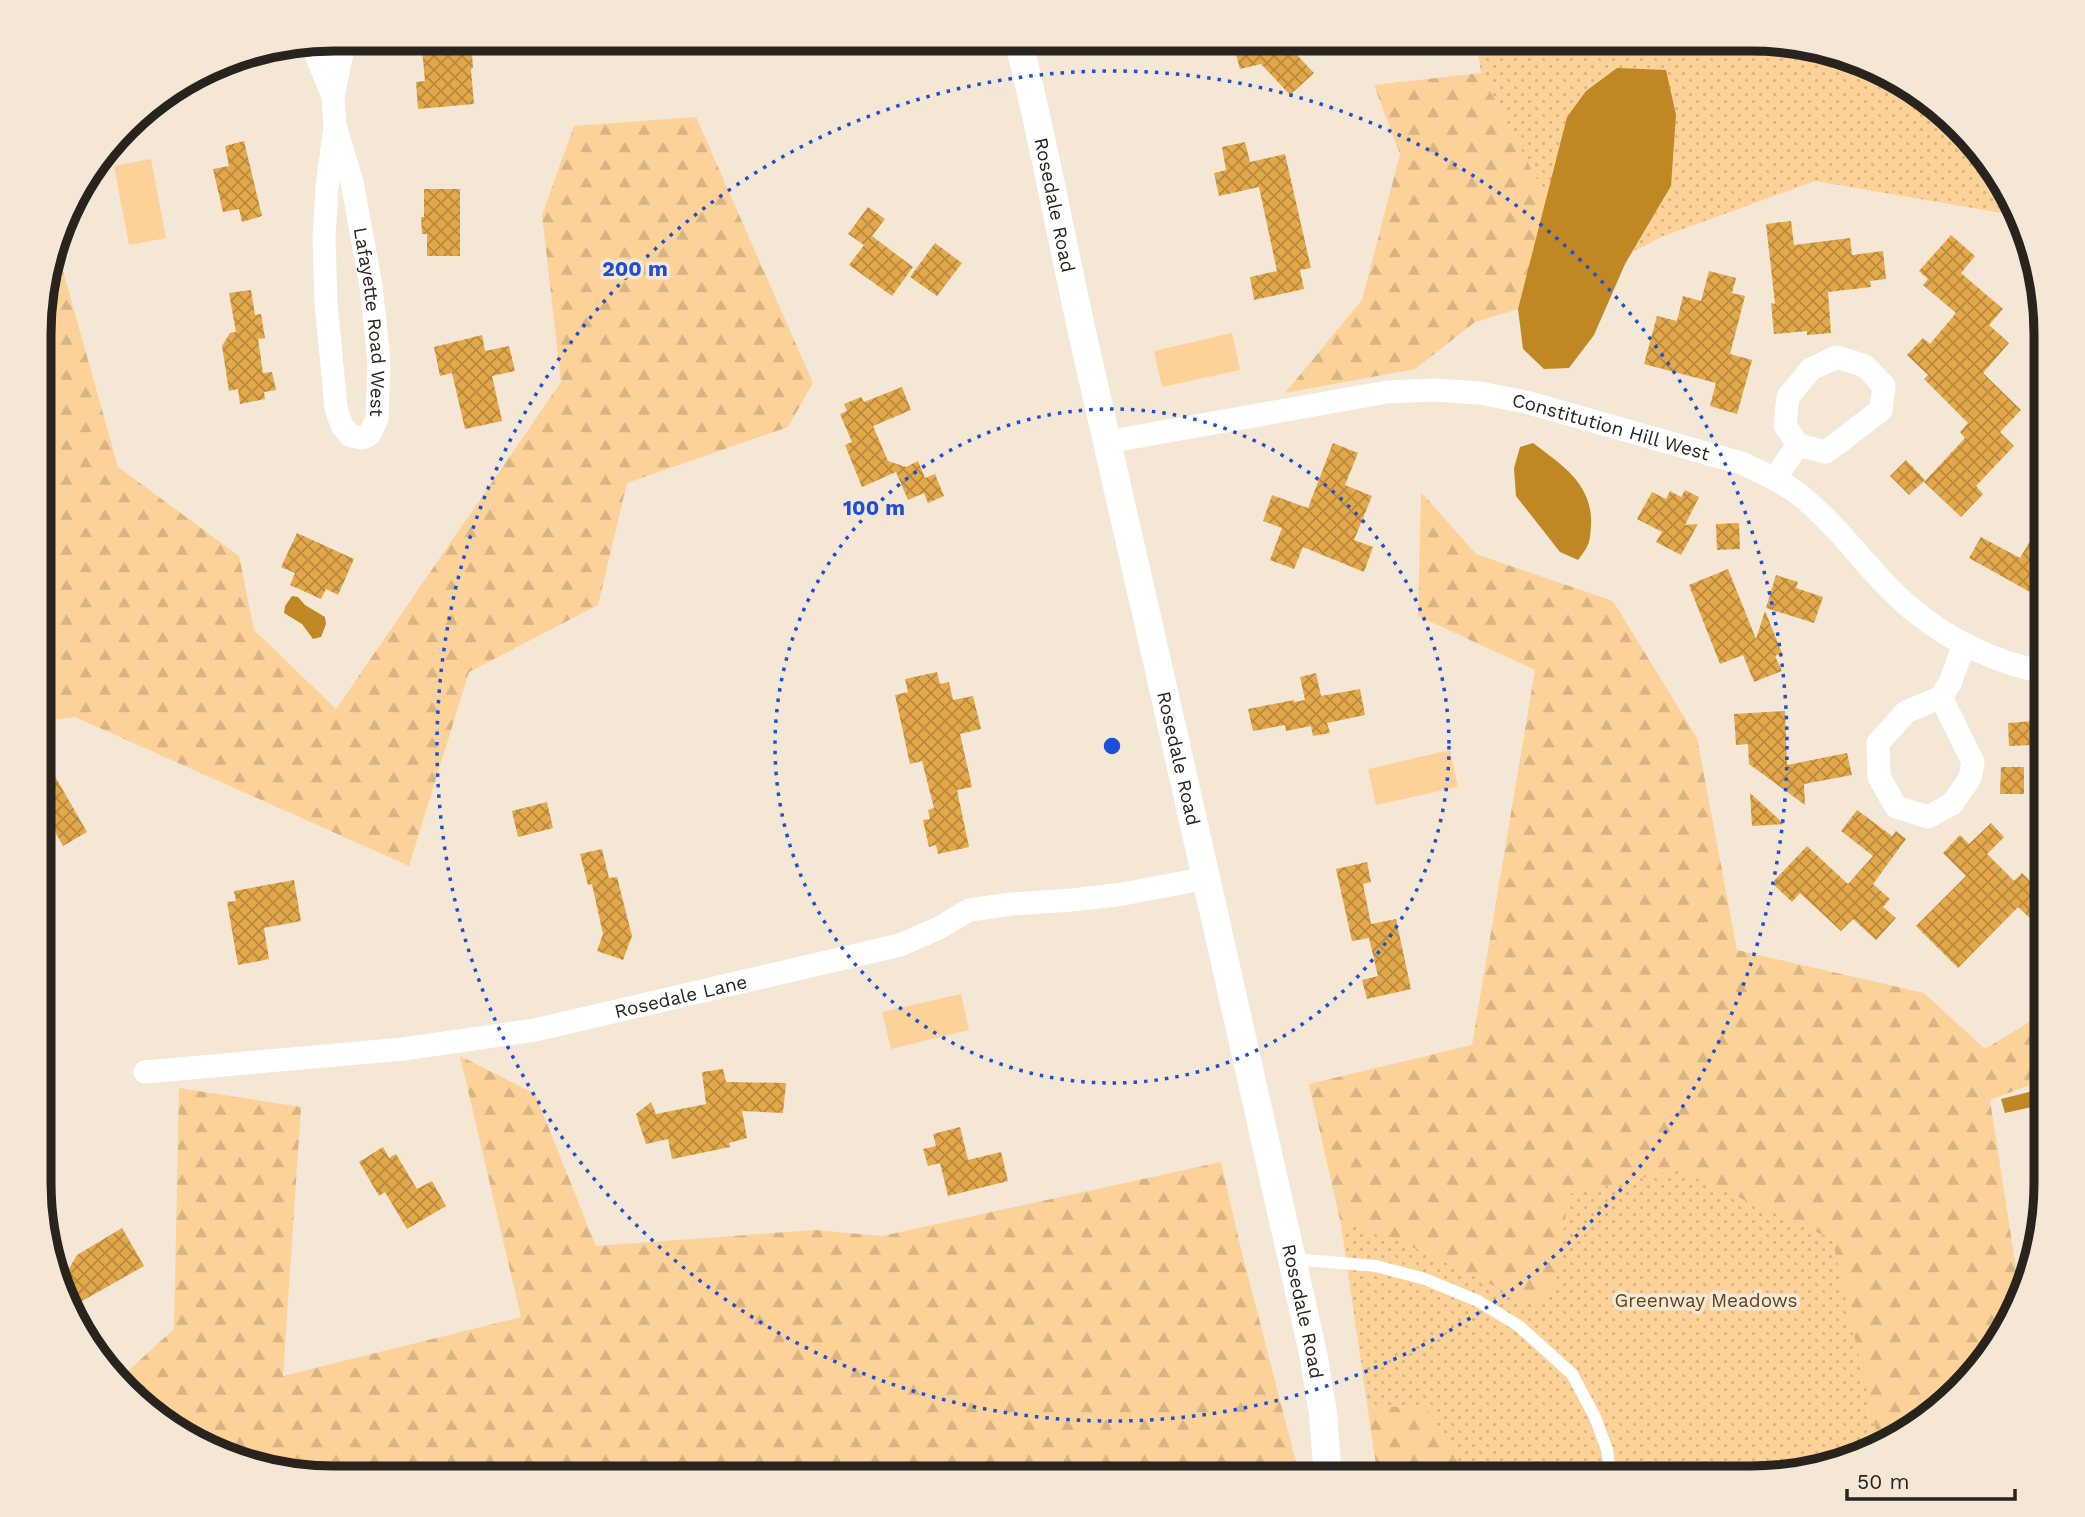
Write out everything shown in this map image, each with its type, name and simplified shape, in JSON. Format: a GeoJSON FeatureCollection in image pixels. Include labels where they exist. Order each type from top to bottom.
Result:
{"type":"FeatureCollection","features":[{"type":"Feature","properties":{"kind":"street","name":"Lafayette Road West"},"geometry":{"type":"LineString","coordinates":[[314,51],[333,96]]}},
{"type":"Feature","properties":{"kind":"street","name":"Lafayette Road West"},"geometry":{"type":"LineString","coordinates":[[335,126],[352,182],[361,226],[379,361],[377,419],[369,435],[362,438],[351,436],[342,426],[336,408],[324,238],[335,126],[333,96],[342,51]]}},
{"type":"Feature","properties":{"kind":"street","name":"Rosedale Road"},"geometry":{"type":"LineString","coordinates":[[1021,51],[1034,102],[1068,273],[1293,1259],[1323,1413],[1327,1466]]}},
{"type":"Feature","properties":{"kind":"street"},"geometry":{"type":"LineString","coordinates":[[1837,356],[1865,366],[1884,386],[1881,410],[1826,453],[1798,445],[1785,425],[1788,397],[1811,369],[1837,356]]}},
{"type":"Feature","properties":{"kind":"street","name":"Constitution Hill West"},"geometry":{"type":"LineString","coordinates":[[1107,442],[1387,392],[1434,390],[1480,393],[1526,402],[1741,463],[1775,478],[1802,497],[1826,519],[1896,595],[1929,623],[1964,644],[2006,663],[2034,670]]}},
{"type":"Feature","properties":{"kind":"street"},"geometry":{"type":"LineString","coordinates":[[1775,478],[1798,445]]}},
{"type":"Feature","properties":{"kind":"street"},"geometry":{"type":"LineString","coordinates":[[1941,697],[1973,762],[1970,778],[1952,804],[1928,817],[1896,807],[1879,777],[1878,743],[1906,712],[1941,697],[1950,682],[1964,644]]}},
{"type":"Feature","properties":{"kind":"street","name":"Rosedale Lane"},"geometry":{"type":"LineString","coordinates":[[145,1072],[403,1049],[535,1030],[900,946],[969,910],[1011,904],[1072,901],[1207,878]]}},
{"type":"Feature","properties":{"kind":"lane"},"geometry":{"type":"LineString","coordinates":[[1293,1259],[1376,1266],[1425,1279],[1478,1301],[1519,1326],[1572,1374],[1595,1417],[1607,1450],[1609,1466]]}},
{"type":"Feature","properties":{"kind":"green space"},"geometry":{"type":"Polygon","coordinates":[[[1478,51],[1770,51],[1824,60],[1859,72],[1893,89],[1938,121],[1976,162],[2007,214],[1815,181],[1661,237],[1633,252],[1671,186],[1567,117],[1547,199],[1481,73],[1478,51]]]}},
{"type":"Feature","properties":{"kind":"green space"},"geometry":{"type":"Polygon","coordinates":[[[1481,73],[1547,199],[1518,309],[1475,322],[1415,369],[1285,393],[1362,300],[1400,154],[1374,85],[1481,73]]]}},
{"type":"Feature","properties":{"kind":"green space"},"geometry":{"type":"Polygon","coordinates":[[[696,117],[813,383],[788,427],[627,483],[598,605],[469,672],[409,866],[75,717],[51,720],[51,315],[60,261],[118,467],[239,556],[254,630],[336,709],[561,382],[542,215],[574,126],[696,117]]]}},
{"type":"Feature","properties":{"kind":"green space"},"geometry":{"type":"Polygon","coordinates":[[[151,159],[166,238],[129,245],[114,166],[151,159]]]}},
{"type":"Feature","properties":{"kind":"green space"},"geometry":{"type":"Polygon","coordinates":[[[1232,333],[1240,370],[1162,387],[1154,351],[1232,333]]]}},
{"type":"Feature","properties":{"kind":"green space"},"geometry":{"type":"Polygon","coordinates":[[[1421,492],[1476,554],[1613,601],[1697,738],[1737,950],[1924,993],[1985,1049],[2034,1019],[2034,1084],[1990,1100],[2017,1278],[1996,1325],[1964,1370],[1938,1396],[1893,1428],[1877,1436],[1832,1239],[1678,1170],[1569,1194],[1555,1289],[1536,1306],[1385,1234],[1341,1224],[1309,1084],[1472,1045],[1535,670],[1418,616],[1421,492]]]}},
{"type":"Feature","properties":{"kind":"green space"},"geometry":{"type":"Polygon","coordinates":[[[1450,750],[1458,787],[1376,805],[1368,769],[1450,750]]]}},
{"type":"Feature","properties":{"kind":"green space"},"geometry":{"type":"Polygon","coordinates":[[[961,994],[969,1030],[891,1049],[882,1012],[961,994]]]}},
{"type":"Feature","properties":{"kind":"green space"},"geometry":{"type":"Polygon","coordinates":[[[460,1056],[535,1094],[596,1246],[815,1230],[882,1236],[1221,1162],[1297,1466],[315,1466],[279,1461],[243,1451],[209,1437],[177,1419],[147,1396],[125,1374],[174,1329],[179,1088],[301,1107],[283,1376],[521,1317],[460,1056]]]}},
{"type":"Feature","properties":{"kind":"green space","name":"Greenway Meadows"},"geometry":{"type":"Polygon","coordinates":[[[1857,1082],[1881,1434],[1824,1457],[1770,1466],[1462,1466],[1428,1410],[1367,1404],[1337,1205],[1857,1082]]]}},
{"type":"Feature","properties":{"kind":"green space"},"geometry":{"type":"Polygon","coordinates":[[[1367,1404],[1428,1410],[1462,1466],[1376,1466],[1367,1404]]]}},
{"type":"Feature","properties":{"kind":"shaded area"},"geometry":{"type":"Polygon","coordinates":[[[1617,68],[1666,70],[1676,115],[1671,186],[1625,264],[1594,335],[1569,368],[1544,369],[1523,349],[1518,309],[1567,117],[1586,91],[1617,68]]]}},
{"type":"Feature","properties":{"kind":"shaded area"},"geometry":{"type":"Polygon","coordinates":[[[1533,443],[1574,477],[1587,498],[1590,536],[1587,548],[1578,560],[1560,552],[1516,496],[1514,468],[1520,447],[1533,443]]]}},
{"type":"Feature","properties":{"kind":"shaded area"},"geometry":{"type":"Polygon","coordinates":[[[292,596],[298,597],[305,605],[325,617],[326,624],[321,637],[313,639],[302,624],[284,613],[292,596]]]}},
{"type":"Feature","properties":{"kind":"shaded area"},"geometry":{"type":"Polygon","coordinates":[[[2034,1091],[2034,1107],[2005,1113],[2001,1099],[2034,1091]]]}},
{"type":"Feature","properties":{"kind":"building"},"geometry":{"type":"Polygon","coordinates":[[[422,51],[509,51],[472,55],[474,104],[418,109],[416,82],[425,81],[422,51]]]}},
{"type":"Feature","properties":{"kind":"building"},"geometry":{"type":"Polygon","coordinates":[[[1235,51],[1293,51],[1314,73],[1290,95],[1261,64],[1240,69],[1235,51]]]}},
{"type":"Feature","properties":{"kind":"building"},"geometry":{"type":"Polygon","coordinates":[[[244,141],[262,216],[242,222],[239,209],[223,212],[213,169],[229,166],[225,146],[244,141]]]}},
{"type":"Feature","properties":{"kind":"building"},"geometry":{"type":"Polygon","coordinates":[[[1245,142],[1250,162],[1285,154],[1311,268],[1300,270],[1304,289],[1254,300],[1250,277],[1277,271],[1259,187],[1219,196],[1214,173],[1226,170],[1222,147],[1245,142]]]}},
{"type":"Feature","properties":{"kind":"building"},"geometry":{"type":"Polygon","coordinates":[[[424,189],[460,189],[460,256],[427,256],[427,234],[422,234],[421,217],[424,217],[424,189]]]}},
{"type":"Feature","properties":{"kind":"building"},"geometry":{"type":"Polygon","coordinates":[[[868,207],[885,219],[872,236],[913,267],[892,296],[849,265],[864,245],[848,234],[868,207]]]}},
{"type":"Feature","properties":{"kind":"building"},"geometry":{"type":"Polygon","coordinates":[[[1791,221],[1794,245],[1850,238],[1852,255],[1883,251],[1886,279],[1870,281],[1871,287],[1828,292],[1831,333],[1807,335],[1807,331],[1774,334],[1771,303],[1775,304],[1766,224],[1791,221]]]}},
{"type":"Feature","properties":{"kind":"building"},"geometry":{"type":"Polygon","coordinates":[[[1951,235],[1975,256],[1961,273],[2003,309],[1989,325],[2009,343],[1983,373],[2021,410],[2000,432],[2014,446],[1976,486],[1983,494],[1961,517],[1924,482],[1965,438],[1960,432],[1968,423],[1924,379],[1928,375],[1907,355],[1923,338],[1930,344],[1956,313],[1923,285],[1928,279],[1919,271],[1951,235]]]}},
{"type":"Feature","properties":{"kind":"building"},"geometry":{"type":"Polygon","coordinates":[[[935,243],[962,263],[937,296],[910,277],[935,243]]]}},
{"type":"Feature","properties":{"kind":"building"},"geometry":{"type":"Polygon","coordinates":[[[1709,271],[1736,278],[1732,293],[1745,296],[1730,354],[1752,360],[1737,414],[1710,406],[1716,383],[1644,364],[1657,316],[1677,321],[1683,296],[1701,301],[1709,271]]]}},
{"type":"Feature","properties":{"kind":"building"},"geometry":{"type":"Polygon","coordinates":[[[251,290],[255,315],[261,314],[265,338],[258,339],[263,373],[272,372],[276,390],[264,392],[265,399],[240,404],[238,389],[229,391],[222,346],[230,333],[236,332],[229,293],[251,290]]]}},
{"type":"Feature","properties":{"kind":"building"},"geometry":{"type":"Polygon","coordinates":[[[482,335],[485,351],[509,346],[515,371],[492,376],[502,421],[465,429],[452,373],[440,376],[434,347],[482,335]]]}},
{"type":"Feature","properties":{"kind":"building"},"geometry":{"type":"Polygon","coordinates":[[[902,387],[911,410],[873,426],[888,461],[906,467],[918,461],[925,478],[935,474],[944,496],[928,503],[924,493],[908,500],[896,472],[862,487],[845,445],[852,442],[840,414],[847,411],[844,404],[861,397],[864,402],[902,387]]]}},
{"type":"Feature","properties":{"kind":"building"},"geometry":{"type":"Polygon","coordinates":[[[1333,443],[1358,453],[1345,485],[1372,496],[1354,540],[1373,547],[1364,572],[1303,547],[1294,569],[1270,560],[1282,528],[1263,521],[1272,495],[1308,508],[1333,443]]]}},
{"type":"Feature","properties":{"kind":"building"},"geometry":{"type":"Polygon","coordinates":[[[1906,460],[1925,480],[1909,495],[1890,476],[1906,460]]]}},
{"type":"Feature","properties":{"kind":"building"},"geometry":{"type":"Polygon","coordinates":[[[1685,490],[1699,497],[1685,525],[1698,524],[1681,555],[1656,542],[1662,532],[1637,519],[1652,492],[1666,499],[1670,491],[1681,497],[1685,490]]]}},
{"type":"Feature","properties":{"kind":"building"},"geometry":{"type":"Polygon","coordinates":[[[1739,523],[1740,549],[1717,550],[1716,524],[1739,523]]]}},
{"type":"Feature","properties":{"kind":"building"},"geometry":{"type":"Polygon","coordinates":[[[297,533],[354,559],[338,595],[326,589],[321,599],[290,585],[295,573],[281,567],[297,533]]]}},
{"type":"Feature","properties":{"kind":"building"},"geometry":{"type":"Polygon","coordinates":[[[2034,534],[2034,594],[1969,558],[1981,537],[2020,558],[2034,534]]]}},
{"type":"Feature","properties":{"kind":"building"},"geometry":{"type":"Polygon","coordinates":[[[1728,569],[1756,639],[1765,611],[1782,653],[1775,656],[1782,671],[1754,682],[1743,655],[1720,664],[1689,585],[1728,569]]]}},
{"type":"Feature","properties":{"kind":"building"},"geometry":{"type":"Polygon","coordinates":[[[1776,575],[1798,582],[1796,588],[1823,597],[1814,623],[1766,608],[1776,575]]]}},
{"type":"Feature","properties":{"kind":"building"},"geometry":{"type":"Polygon","coordinates":[[[937,672],[940,684],[949,682],[953,700],[973,696],[981,729],[960,734],[972,787],[957,790],[969,847],[938,854],[936,845],[929,847],[923,820],[930,819],[928,810],[934,808],[922,761],[910,764],[895,695],[908,692],[905,679],[937,672]]]}},
{"type":"Feature","properties":{"kind":"building"},"geometry":{"type":"Polygon","coordinates":[[[1316,673],[1321,696],[1360,689],[1365,715],[1327,723],[1330,733],[1313,736],[1311,726],[1286,731],[1285,725],[1253,731],[1248,709],[1305,700],[1300,677],[1316,673]]]}},
{"type":"Feature","properties":{"kind":"building"},"geometry":{"type":"Polygon","coordinates":[[[1785,711],[1787,765],[1847,753],[1852,775],[1804,784],[1805,805],[1749,764],[1748,744],[1736,745],[1734,714],[1785,711]]]}},
{"type":"Feature","properties":{"kind":"building"},"geometry":{"type":"Polygon","coordinates":[[[2034,721],[2034,745],[2009,746],[2008,723],[2034,721]]]}},
{"type":"Feature","properties":{"kind":"building"},"geometry":{"type":"Polygon","coordinates":[[[2001,767],[2024,767],[2024,794],[2000,794],[2001,767]]]}},
{"type":"Feature","properties":{"kind":"building"},"geometry":{"type":"Polygon","coordinates":[[[51,769],[87,832],[63,846],[51,825],[51,769]]]}},
{"type":"Feature","properties":{"kind":"building"},"geometry":{"type":"Polygon","coordinates":[[[1750,793],[1784,824],[1752,826],[1750,793]]]}},
{"type":"Feature","properties":{"kind":"building"},"geometry":{"type":"Polygon","coordinates":[[[547,802],[553,828],[518,837],[512,811],[547,802]]]}},
{"type":"Feature","properties":{"kind":"building"},"geometry":{"type":"Polygon","coordinates":[[[1857,810],[1892,836],[1896,831],[1906,839],[1873,884],[1890,899],[1883,907],[1896,918],[1876,940],[1853,919],[1841,931],[1800,893],[1792,902],[1772,883],[1807,846],[1848,884],[1873,856],[1841,831],[1857,810]]]}},
{"type":"Feature","properties":{"kind":"building"},"geometry":{"type":"Polygon","coordinates":[[[1991,823],[2004,837],[1987,854],[2014,881],[2022,873],[2034,885],[2034,922],[2018,907],[1958,968],[1916,926],[1966,876],[1943,853],[1960,835],[1969,844],[1991,823]]]}},
{"type":"Feature","properties":{"kind":"building"},"geometry":{"type":"Polygon","coordinates":[[[602,849],[609,878],[617,877],[632,936],[623,960],[597,951],[603,934],[592,884],[588,885],[580,854],[602,849]]]}},
{"type":"Feature","properties":{"kind":"building"},"geometry":{"type":"Polygon","coordinates":[[[1367,862],[1371,882],[1363,884],[1371,924],[1396,919],[1411,989],[1367,999],[1362,980],[1378,976],[1369,938],[1352,941],[1336,869],[1367,862]]]}},
{"type":"Feature","properties":{"kind":"building"},"geometry":{"type":"Polygon","coordinates":[[[294,880],[301,921],[264,928],[269,959],[238,965],[227,902],[236,901],[234,891],[294,880]]]}},
{"type":"Feature","properties":{"kind":"building"},"geometry":{"type":"Polygon","coordinates":[[[723,1069],[726,1082],[786,1083],[783,1113],[742,1111],[747,1138],[729,1143],[730,1147],[672,1159],[668,1139],[646,1144],[636,1114],[651,1102],[656,1114],[706,1104],[702,1072],[723,1069]]]}},
{"type":"Feature","properties":{"kind":"building"},"geometry":{"type":"Polygon","coordinates":[[[960,1127],[968,1160],[1001,1152],[1008,1181],[948,1196],[940,1163],[928,1166],[923,1149],[936,1146],[933,1134],[960,1127]]]}},
{"type":"Feature","properties":{"kind":"building"},"geometry":{"type":"Polygon","coordinates":[[[383,1147],[389,1158],[396,1154],[417,1189],[432,1181],[446,1206],[407,1229],[385,1192],[379,1196],[359,1162],[383,1147]]]}},
{"type":"Feature","properties":{"kind":"building"},"geometry":{"type":"Polygon","coordinates":[[[122,1228],[144,1266],[82,1301],[79,1307],[66,1274],[77,1255],[122,1228]]]}}]}
